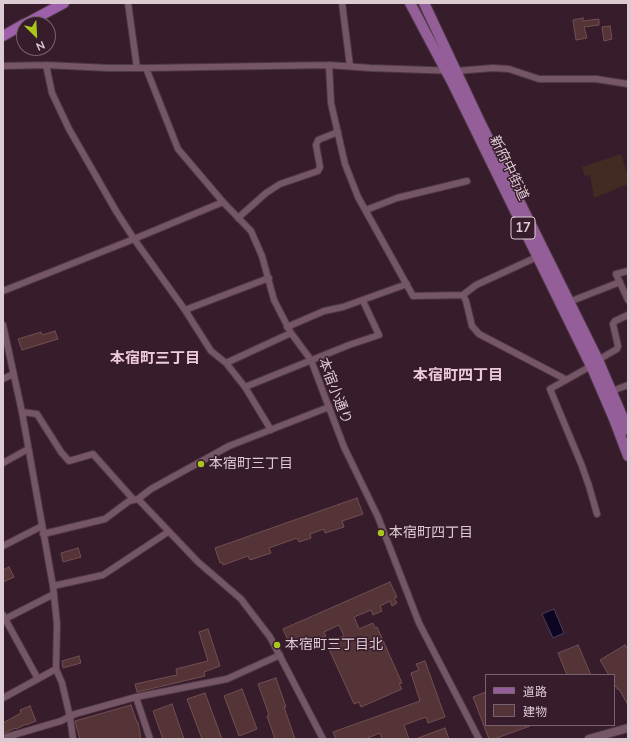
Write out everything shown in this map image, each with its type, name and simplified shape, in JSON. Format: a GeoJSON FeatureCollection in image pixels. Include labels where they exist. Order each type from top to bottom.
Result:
{"type":"FeatureCollection","features":[{"type":"Feature","properties":{"kind":"highway"},"geometry":{"type":"LineString","coordinates":[[39,16],[64,3]]}},
{"type":"Feature","properties":{"kind":"highway"},"geometry":{"type":"LineString","coordinates":[[3,36],[16,29]]}},
{"type":"Feature","properties":{"kind":"main road","name":"新府中街道"},"geometry":{"type":"LineString","coordinates":[[410,3],[445,70],[537,257],[594,363],[612,391],[628,430]]}},
{"type":"Feature","properties":{"kind":"main road","name":"新府中街道"},"geometry":{"type":"LineString","coordinates":[[424,3],[569,302],[594,363],[628,456]]}},
{"type":"Feature","properties":{"kind":"street"},"geometry":{"type":"LineString","coordinates":[[128,3],[137,68]]}},
{"type":"Feature","properties":{"kind":"street"},"geometry":{"type":"LineString","coordinates":[[342,3],[350,66]]}},
{"type":"Feature","properties":{"kind":"street"},"geometry":{"type":"LineString","coordinates":[[46,65],[52,93],[69,129],[116,211],[134,239],[185,310],[211,351],[226,363],[245,387],[272,430]]}},
{"type":"Feature","properties":{"kind":"street"},"geometry":{"type":"LineString","coordinates":[[3,66],[46,65],[146,68],[329,65],[456,71],[493,68],[509,69],[539,79],[596,79],[628,84]]}},
{"type":"Feature","properties":{"kind":"street"},"geometry":{"type":"LineString","coordinates":[[329,65],[331,103],[345,164],[358,197],[413,296],[463,295],[476,285],[537,257]]}},
{"type":"Feature","properties":{"kind":"street","name":"本宿小通り"},"geometry":{"type":"LineString","coordinates":[[146,68],[178,149],[223,202],[251,232],[262,256],[274,300],[289,330],[311,360],[344,447],[378,517],[419,624],[479,739]]}},
{"type":"Feature","properties":{"kind":"street"},"geometry":{"type":"LineString","coordinates":[[238,218],[266,193],[280,184],[318,171],[320,167],[316,145],[318,140],[338,132]]}},
{"type":"Feature","properties":{"kind":"street"},"geometry":{"type":"LineString","coordinates":[[366,210],[397,198],[467,181]]}},
{"type":"Feature","properties":{"kind":"street"},"geometry":{"type":"LineString","coordinates":[[3,291],[223,202]]}},
{"type":"Feature","properties":{"kind":"street"},"geometry":{"type":"LineString","coordinates":[[628,271],[616,274],[628,300]]}},
{"type":"Feature","properties":{"kind":"street"},"geometry":{"type":"LineString","coordinates":[[185,310],[269,278]]}},
{"type":"Feature","properties":{"kind":"street"},"geometry":{"type":"LineString","coordinates":[[569,302],[620,282]]}},
{"type":"Feature","properties":{"kind":"street"},"geometry":{"type":"LineString","coordinates":[[226,363],[324,311],[363,301],[407,284]]}},
{"type":"Feature","properties":{"kind":"street"},"geometry":{"type":"LineString","coordinates":[[463,295],[466,301],[472,326],[479,334],[565,380]]}},
{"type":"Feature","properties":{"kind":"street"},"geometry":{"type":"LineString","coordinates":[[245,387],[311,360],[379,335],[363,301]]}},
{"type":"Feature","properties":{"kind":"street"},"geometry":{"type":"LineString","coordinates":[[597,514],[582,466],[550,389],[617,349],[618,346],[613,324],[615,321],[628,315]]}},
{"type":"Feature","properties":{"kind":"street"},"geometry":{"type":"LineString","coordinates":[[3,325],[22,412],[53,586],[57,624],[56,669],[62,683],[70,717],[73,739]]}},
{"type":"Feature","properties":{"kind":"street"},"geometry":{"type":"LineString","coordinates":[[3,379],[13,374]]}},
{"type":"Feature","properties":{"kind":"street"},"geometry":{"type":"LineString","coordinates":[[612,391],[628,385]]}},
{"type":"Feature","properties":{"kind":"street"},"geometry":{"type":"LineString","coordinates":[[43,534],[105,519],[151,489],[229,446],[329,407]]}},
{"type":"Feature","properties":{"kind":"street"},"geometry":{"type":"LineString","coordinates":[[22,412],[37,414],[60,452],[70,461],[93,454],[135,499],[198,562],[241,599],[270,637],[323,739]]}},
{"type":"Feature","properties":{"kind":"street"},"geometry":{"type":"LineString","coordinates":[[3,463],[28,449]]}},
{"type":"Feature","properties":{"kind":"street"},"geometry":{"type":"LineString","coordinates":[[3,546],[42,526]]}},
{"type":"Feature","properties":{"kind":"street"},"geometry":{"type":"LineString","coordinates":[[53,586],[103,575],[168,532]]}},
{"type":"Feature","properties":{"kind":"street"},"geometry":{"type":"LineString","coordinates":[[38,679],[4,618],[54,594]]}},
{"type":"Feature","properties":{"kind":"street"},"geometry":{"type":"LineString","coordinates":[[3,738],[136,698],[227,679],[280,655]]}},
{"type":"Feature","properties":{"kind":"street"},"geometry":{"type":"LineString","coordinates":[[3,698],[56,669]]}},
{"type":"Feature","properties":{"kind":"street"},"geometry":{"type":"LineString","coordinates":[[136,698],[150,739]]}},
{"type":"Feature","properties":{"kind":"street"},"geometry":{"type":"LineString","coordinates":[[589,739],[628,728]]}},
{"type":"Feature","properties":{"kind":"shaded area"},"geometry":{"type":"Polygon","coordinates":[[[621,154],[628,176],[628,184],[594,198],[590,175],[585,176],[582,167],[621,154]]]}},
{"type":"Feature","properties":{"kind":"shaded area"},"geometry":{"type":"Polygon","coordinates":[[[554,609],[564,633],[553,638],[542,614],[554,609]]]}},
{"type":"Feature","properties":{"kind":"building"},"geometry":{"type":"Polygon","coordinates":[[[583,18],[583,21],[599,19],[599,25],[584,27],[587,38],[576,40],[573,20],[583,18]]]}},
{"type":"Feature","properties":{"kind":"building"},"geometry":{"type":"Polygon","coordinates":[[[610,26],[612,39],[604,41],[602,27],[610,26]]]}},
{"type":"Feature","properties":{"kind":"building"},"geometry":{"type":"Polygon","coordinates":[[[55,331],[58,339],[22,350],[18,339],[41,332],[42,335],[55,331]]]}},
{"type":"Feature","properties":{"kind":"building"},"geometry":{"type":"Polygon","coordinates":[[[357,498],[363,514],[342,521],[344,527],[325,533],[324,529],[310,534],[311,538],[299,542],[297,538],[269,548],[271,553],[250,560],[248,556],[223,565],[222,562],[220,563],[215,548],[357,498]]]}},
{"type":"Feature","properties":{"kind":"building"},"geometry":{"type":"Polygon","coordinates":[[[78,548],[81,557],[63,562],[61,553],[78,548]]]}},
{"type":"Feature","properties":{"kind":"building"},"geometry":{"type":"Polygon","coordinates":[[[9,567],[14,577],[3,582],[3,570],[9,567]]]}},
{"type":"Feature","properties":{"kind":"building"},"geometry":{"type":"Polygon","coordinates":[[[390,582],[397,597],[394,598],[397,603],[392,606],[390,601],[380,606],[382,611],[373,615],[371,610],[354,617],[359,629],[373,623],[375,628],[377,627],[402,683],[399,684],[402,689],[361,707],[359,702],[354,704],[329,649],[333,647],[331,642],[344,636],[339,625],[324,632],[326,636],[311,643],[309,639],[291,647],[283,629],[390,582]]]}},
{"type":"Feature","properties":{"kind":"building"},"geometry":{"type":"Polygon","coordinates":[[[208,629],[220,666],[204,672],[205,676],[137,692],[135,684],[177,675],[176,669],[208,661],[199,632],[208,629]]]}},
{"type":"Feature","properties":{"kind":"building"},"geometry":{"type":"Polygon","coordinates":[[[578,645],[591,674],[567,674],[558,653],[578,645]]]}},
{"type":"Feature","properties":{"kind":"building"},"geometry":{"type":"Polygon","coordinates":[[[625,645],[628,650],[628,705],[619,689],[618,690],[615,686],[615,674],[608,674],[600,660],[625,645]]]}},
{"type":"Feature","properties":{"kind":"building"},"geometry":{"type":"Polygon","coordinates":[[[79,656],[81,663],[63,668],[62,661],[79,656]]]}},
{"type":"Feature","properties":{"kind":"building"},"geometry":{"type":"Polygon","coordinates":[[[425,661],[445,717],[428,723],[426,717],[404,725],[409,739],[382,739],[380,733],[365,739],[336,739],[333,732],[420,701],[411,673],[419,670],[416,664],[425,661]]]}},
{"type":"Feature","properties":{"kind":"building"},"geometry":{"type":"Polygon","coordinates":[[[276,678],[295,739],[275,739],[267,716],[269,715],[258,684],[276,678]]]}},
{"type":"Feature","properties":{"kind":"building"},"geometry":{"type":"Polygon","coordinates":[[[242,689],[257,729],[239,736],[224,696],[242,689]]]}},
{"type":"Feature","properties":{"kind":"building"},"geometry":{"type":"Polygon","coordinates":[[[485,692],[485,726],[530,726],[494,739],[489,739],[473,697],[485,692]]]}},
{"type":"Feature","properties":{"kind":"building"},"geometry":{"type":"Polygon","coordinates":[[[205,693],[222,739],[202,739],[187,699],[205,693]]]}},
{"type":"Feature","properties":{"kind":"building"},"geometry":{"type":"Polygon","coordinates":[[[172,704],[184,739],[163,739],[153,711],[172,704]]]}},
{"type":"Feature","properties":{"kind":"building"},"geometry":{"type":"Polygon","coordinates":[[[131,705],[138,722],[141,739],[80,739],[75,721],[131,705]]]}},
{"type":"Feature","properties":{"kind":"building"},"geometry":{"type":"Polygon","coordinates":[[[30,706],[36,721],[5,733],[3,730],[3,723],[21,713],[20,710],[30,706]]]}},
{"type":"Feature","properties":{"kind":"building"},"geometry":{"type":"Polygon","coordinates":[[[445,728],[449,739],[418,739],[418,738],[445,728]]]}},
{"type":"Feature","properties":{"kind":"place","name":"本宿町三丁目"},"geometry":{"type":"Point","coordinates":[201,464]}},
{"type":"Feature","properties":{"kind":"place","name":"本宿町四丁目"},"geometry":{"type":"Point","coordinates":[381,533]}},
{"type":"Feature","properties":{"kind":"place","name":"本宿町三丁目北"},"geometry":{"type":"Point","coordinates":[277,645]}},
{"type":"Feature","properties":{"kind":"district","name":"本宿町三丁目"},"geometry":{"type":"Point","coordinates":[155,358]}},
{"type":"Feature","properties":{"kind":"district","name":"本宿町四丁目"},"geometry":{"type":"Point","coordinates":[458,375]}}]}
